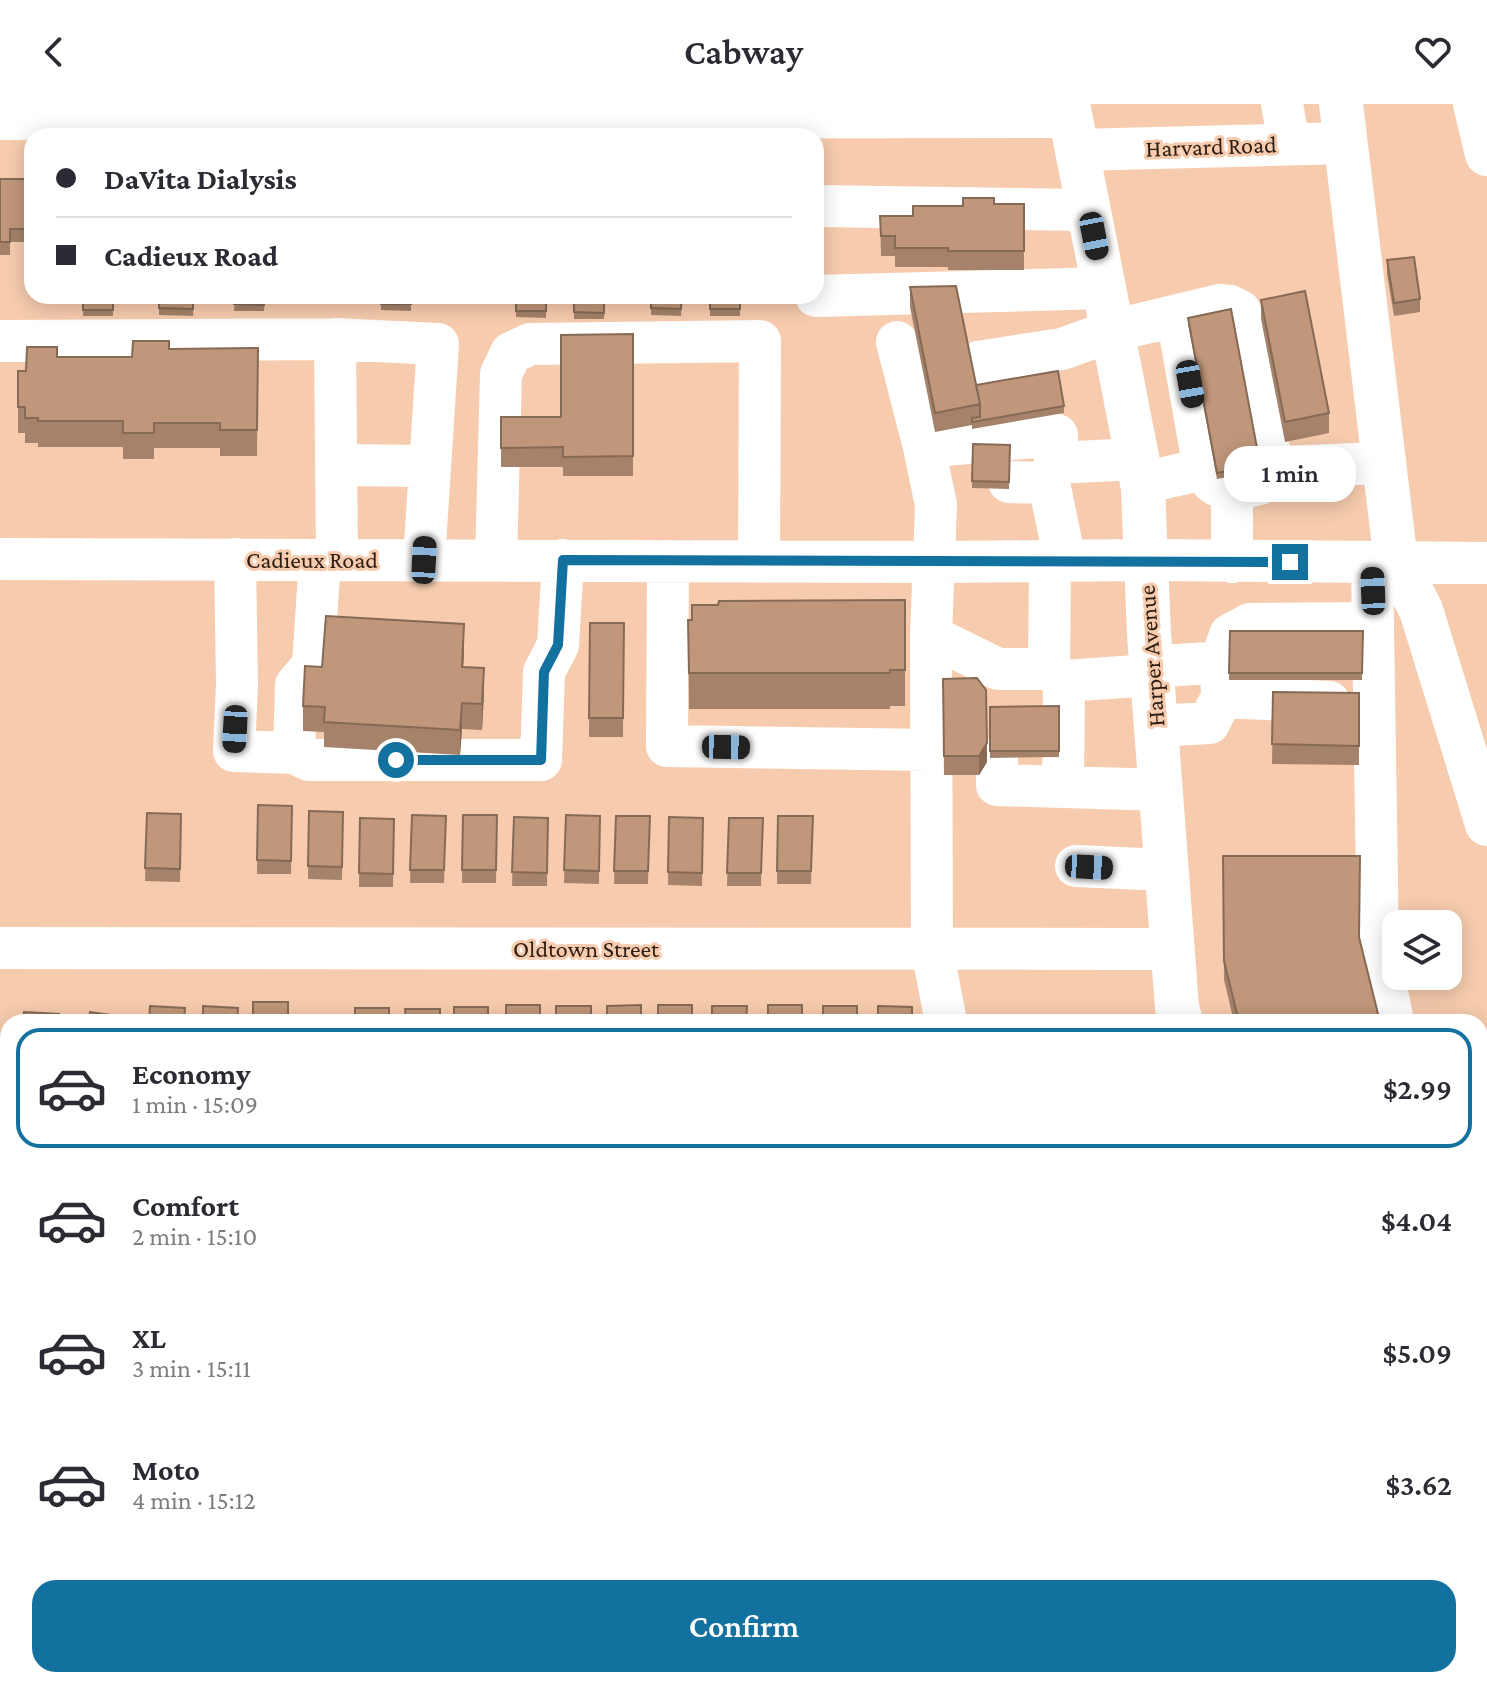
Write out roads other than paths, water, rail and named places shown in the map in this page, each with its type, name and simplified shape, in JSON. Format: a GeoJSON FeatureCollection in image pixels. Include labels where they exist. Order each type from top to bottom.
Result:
{"type":"FeatureCollection","features":[{"type":"Feature","properties":{"kind":"main road"},"geometry":{"type":"LineString","coordinates":[[1475,104],[1487,154]]}},
{"type":"Feature","properties":{"kind":"main road"},"geometry":{"type":"LineString","coordinates":[[1343,123],[1385,463],[1402,563],[1421,610],[1487,824]]}},
{"type":"Feature","properties":{"kind":"main road","name":"Harper Avenue"},"geometry":{"type":"LineString","coordinates":[[1072,124],[1139,471],[1175,1014]]}},
{"type":"Feature","properties":{"kind":"street","name":"Harvard Road"},"geometry":{"type":"LineString","coordinates":[[0,119],[1343,123]]}},
{"type":"Feature","properties":{"kind":"street"},"geometry":{"type":"LineString","coordinates":[[824,206],[1089,210]]}},
{"type":"Feature","properties":{"kind":"street"},"geometry":{"type":"LineString","coordinates":[[824,296],[1104,288]]}},
{"type":"Feature","properties":{"kind":"street"},"geometry":{"type":"LineString","coordinates":[[897,342],[1011,428],[1139,471],[1212,461],[1260,484],[1255,404],[1240,311],[1220,305],[1112,331],[1062,349],[1011,428],[936,505],[931,636],[937,860],[932,949],[944,1014]]}},
{"type":"Feature","properties":{"kind":"street"},"geometry":{"type":"LineString","coordinates":[[1177,316],[1212,461],[1247,562],[1292,631]]}},
{"type":"Feature","properties":{"kind":"street"},"geometry":{"type":"LineString","coordinates":[[0,341],[335,339],[438,344],[424,560]]}},
{"type":"Feature","properties":{"kind":"street"},"geometry":{"type":"LineString","coordinates":[[294,753],[296,685],[313,665],[338,465],[335,339]]}},
{"type":"Feature","properties":{"kind":"street"},"geometry":{"type":"LineString","coordinates":[[496,560],[501,374],[511,353],[530,344],[760,341],[759,561]]}},
{"type":"Feature","properties":{"kind":"street"},"geometry":{"type":"LineString","coordinates":[[1255,404],[1385,463]]}},
{"type":"Feature","properties":{"kind":"street"},"geometry":{"type":"LineString","coordinates":[[1011,428],[1057,561],[1034,672],[1026,772],[1161,790]]}},
{"type":"Feature","properties":{"kind":"street"},"geometry":{"type":"LineString","coordinates":[[338,465],[430,466]]}},
{"type":"Feature","properties":{"kind":"street","name":"Cadieux Road"},"geometry":{"type":"LineString","coordinates":[[0,559],[1487,563]]}},
{"type":"Feature","properties":{"kind":"street"},"geometry":{"type":"LineString","coordinates":[[235,559],[237,684],[234,751],[294,753],[309,760],[541,760],[544,672],[558,645],[563,560]]}},
{"type":"Feature","properties":{"kind":"street"},"geometry":{"type":"LineString","coordinates":[[668,561],[667,746],[933,750]]}},
{"type":"Feature","properties":{"kind":"street"},"geometry":{"type":"LineString","coordinates":[[1391,1014],[1378,945],[1373,623],[1402,563]]}},
{"type":"Feature","properties":{"kind":"street"},"geometry":{"type":"LineString","coordinates":[[1274,687],[1230,635],[1250,624],[1292,631],[1373,623]]}},
{"type":"Feature","properties":{"kind":"street"},"geometry":{"type":"LineString","coordinates":[[931,636],[1034,672],[1152,671],[1374,704]]}},
{"type":"Feature","properties":{"kind":"street"},"geometry":{"type":"LineString","coordinates":[[1010,713],[1034,672]]}},
{"type":"Feature","properties":{"kind":"street"},"geometry":{"type":"LineString","coordinates":[[237,684],[296,685]]}},
{"type":"Feature","properties":{"kind":"street"},"geometry":{"type":"LineString","coordinates":[[1156,726],[1209,723],[1274,687]]}},
{"type":"Feature","properties":{"kind":"street"},"geometry":{"type":"LineString","coordinates":[[1076,866],[1166,870]]}},
{"type":"Feature","properties":{"kind":"street","name":"Oldtown Street"},"geometry":{"type":"LineString","coordinates":[[0,948],[1172,949]]}}]}
